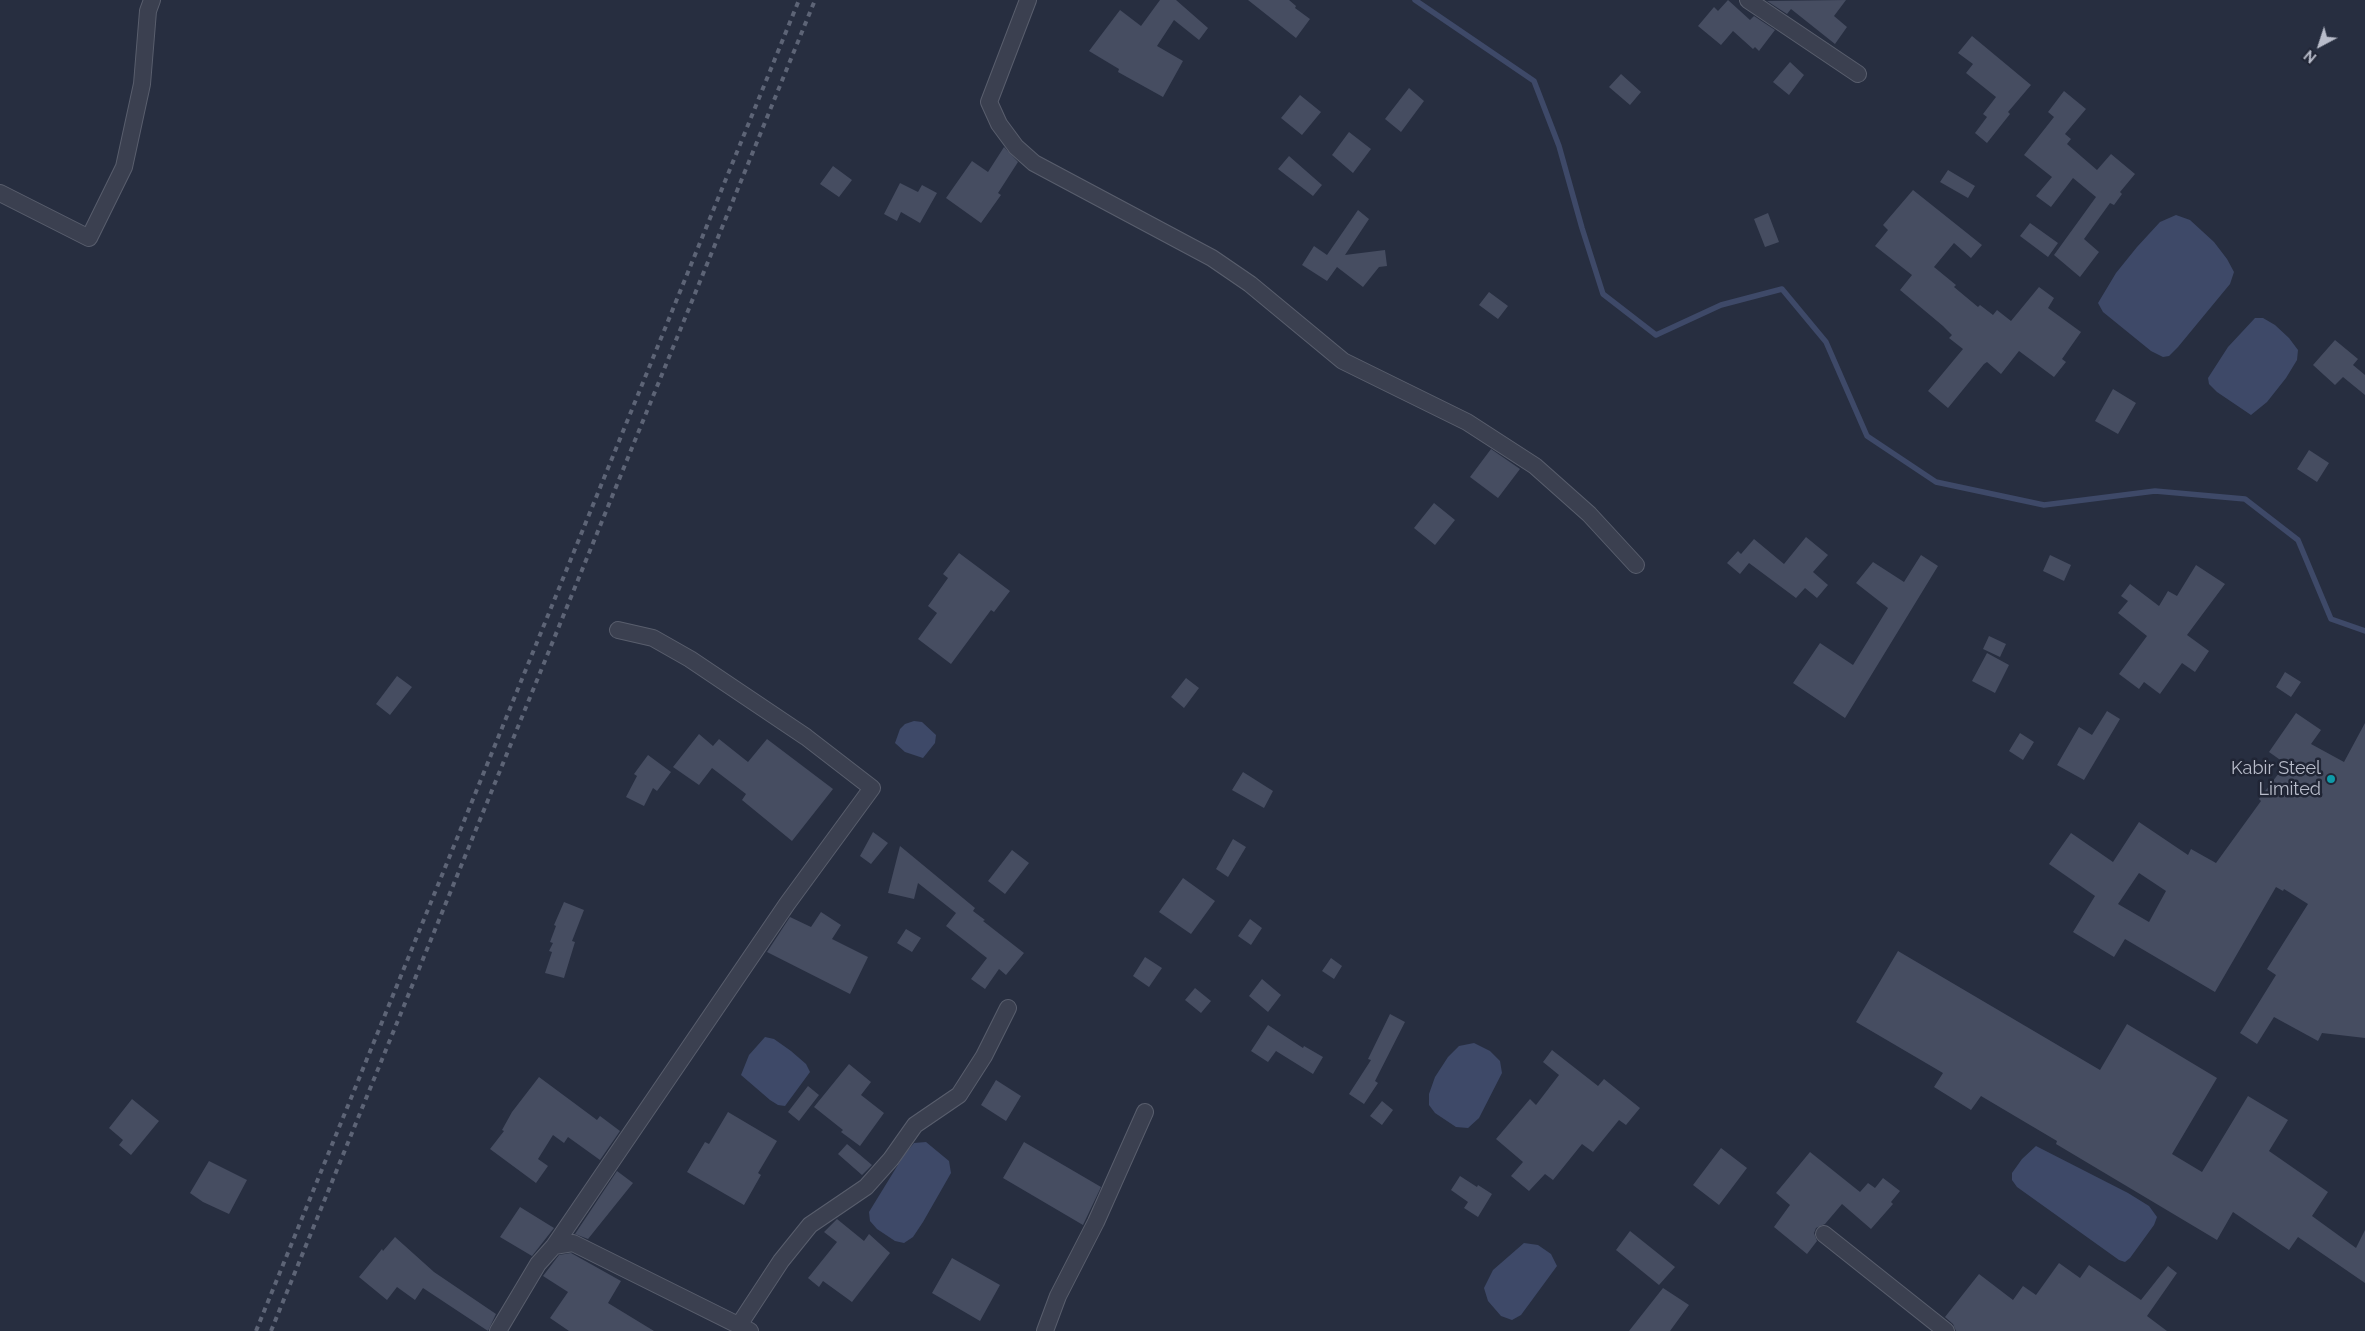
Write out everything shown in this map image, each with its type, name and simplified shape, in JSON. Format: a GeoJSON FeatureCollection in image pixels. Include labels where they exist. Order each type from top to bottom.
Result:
{"type":"FeatureCollection","features":[{"type":"Feature","properties":{"kind":"street"},"geometry":{"type":"LineString","coordinates":[[0,193],[88,238],[124,167],[142,84],[148,11],[152,0]]}},
{"type":"Feature","properties":{"kind":"street"},"geometry":{"type":"LineString","coordinates":[[1028,0],[989,102],[999,124],[1016,147],[1034,163],[1147,222],[1220,263],[1250,284],[1343,360],[1467,422],[1535,466],[1589,514],[1636,565]]}},
{"type":"Feature","properties":{"kind":"street"},"geometry":{"type":"LineString","coordinates":[[1748,0],[1858,74]]}},
{"type":"Feature","properties":{"kind":"street"},"geometry":{"type":"LineString","coordinates":[[498,1331],[538,1264],[554,1246],[787,904],[872,788],[806,737],[690,659],[653,638],[618,630]]}},
{"type":"Feature","properties":{"kind":"street"},"geometry":{"type":"LineString","coordinates":[[554,1246],[573,1243],[745,1328],[781,1261],[810,1225],[866,1187],[891,1158],[915,1125],[959,1095],[984,1056],[1008,1008]]}},
{"type":"Feature","properties":{"kind":"street"},"geometry":{"type":"LineString","coordinates":[[1045,1331],[1058,1296],[1096,1222],[1145,1112]]}},
{"type":"Feature","properties":{"kind":"street"},"geometry":{"type":"LineString","coordinates":[[1824,1234],[1946,1331]]}},
{"type":"Feature","properties":{"kind":"water"},"geometry":{"type":"Polygon","coordinates":[[[2176,215],[2190,220],[2214,242],[2234,272],[2230,284],[2178,347],[2169,356],[2163,357],[2151,351],[2103,312],[2098,303],[2116,273],[2137,247],[2160,222],[2176,215]]]}},
{"type":"Feature","properties":{"kind":"water"},"geometry":{"type":"Polygon","coordinates":[[[2255,318],[2263,318],[2275,325],[2289,338],[2298,350],[2297,360],[2286,378],[2267,402],[2251,415],[2217,392],[2209,384],[2208,378],[2228,347],[2255,318]]]}},
{"type":"Feature","properties":{"kind":"water"},"geometry":{"type":"Polygon","coordinates":[[[914,721],[922,722],[936,735],[935,743],[923,758],[905,752],[895,743],[900,729],[905,724],[914,721]]]}},
{"type":"Feature","properties":{"kind":"water"},"geometry":{"type":"Polygon","coordinates":[[[765,1037],[774,1039],[791,1051],[806,1064],[810,1072],[785,1106],[778,1105],[770,1100],[741,1075],[749,1055],[765,1037]]]}},
{"type":"Feature","properties":{"kind":"water"},"geometry":{"type":"Polygon","coordinates":[[[1474,1043],[1490,1051],[1500,1061],[1502,1073],[1479,1118],[1468,1128],[1456,1127],[1435,1113],[1429,1105],[1429,1094],[1435,1077],[1448,1057],[1459,1046],[1474,1043]]]}},
{"type":"Feature","properties":{"kind":"water"},"geometry":{"type":"Polygon","coordinates":[[[926,1142],[949,1161],[951,1173],[913,1237],[904,1243],[895,1241],[877,1229],[870,1221],[869,1212],[904,1155],[914,1143],[926,1142]]]}},
{"type":"Feature","properties":{"kind":"water"},"geometry":{"type":"Polygon","coordinates":[[[2036,1146],[2128,1193],[2149,1206],[2157,1217],[2154,1225],[2130,1258],[2125,1262],[2119,1260],[2017,1187],[2012,1180],[2012,1173],[2022,1159],[2036,1146]]]}},
{"type":"Feature","properties":{"kind":"water"},"geometry":{"type":"Polygon","coordinates":[[[1524,1243],[1538,1245],[1551,1254],[1557,1266],[1521,1315],[1512,1320],[1501,1316],[1488,1301],[1484,1288],[1493,1270],[1524,1243]]]}},
{"type":"Feature","properties":{"kind":"building"},"geometry":{"type":"Polygon","coordinates":[[[1160,0],[1176,0],[1208,28],[1199,40],[1174,20],[1157,46],[1183,61],[1163,97],[1118,72],[1119,69],[1089,51],[1120,10],[1141,26],[1160,0]]]}},
{"type":"Feature","properties":{"kind":"building"},"geometry":{"type":"Polygon","coordinates":[[[1248,0],[1289,0],[1296,6],[1295,8],[1310,19],[1296,38],[1248,0]]]}},
{"type":"Feature","properties":{"kind":"building"},"geometry":{"type":"Polygon","coordinates":[[[1728,0],[1750,20],[1754,16],[1775,30],[1759,51],[1755,47],[1753,49],[1733,31],[1721,45],[1698,26],[1714,7],[1718,11],[1728,0]]]}},
{"type":"Feature","properties":{"kind":"building"},"geometry":{"type":"Polygon","coordinates":[[[1846,0],[1834,16],[1847,27],[1835,44],[1791,9],[1787,14],[1767,1],[1846,0]]]}},
{"type":"Feature","properties":{"kind":"building"},"geometry":{"type":"Polygon","coordinates":[[[1972,36],[2031,85],[2008,112],[2010,114],[1987,143],[1975,133],[1987,117],[1983,114],[1996,97],[1966,73],[1973,64],[1958,53],[1972,36]]]}},
{"type":"Feature","properties":{"kind":"building"},"geometry":{"type":"Polygon","coordinates":[[[1790,62],[1804,75],[1789,95],[1773,82],[1790,62]]]}},
{"type":"Feature","properties":{"kind":"building"},"geometry":{"type":"Polygon","coordinates":[[[1621,74],[1641,92],[1630,105],[1609,87],[1621,74]]]}},
{"type":"Feature","properties":{"kind":"building"},"geometry":{"type":"Polygon","coordinates":[[[1409,88],[1424,101],[1401,132],[1385,119],[1409,88]]]}},
{"type":"Feature","properties":{"kind":"building"},"geometry":{"type":"Polygon","coordinates":[[[2064,91],[2086,109],[2065,134],[2071,139],[2067,144],[2097,170],[2111,154],[2135,174],[2120,192],[2122,194],[2114,205],[2110,203],[2084,239],[2099,252],[2080,277],[2054,255],[2096,197],[2073,178],[2051,207],[2036,196],[2052,177],[2024,155],[2054,117],[2048,112],[2064,91]]]}},
{"type":"Feature","properties":{"kind":"building"},"geometry":{"type":"Polygon","coordinates":[[[1300,95],[1321,112],[1302,135],[1281,118],[1300,95]]]}},
{"type":"Feature","properties":{"kind":"building"},"geometry":{"type":"Polygon","coordinates":[[[1349,132],[1371,149],[1353,173],[1332,155],[1349,132]]]}},
{"type":"Feature","properties":{"kind":"building"},"geometry":{"type":"Polygon","coordinates":[[[1004,147],[1018,162],[998,193],[1001,195],[981,223],[946,198],[972,161],[988,172],[1004,147]]]}},
{"type":"Feature","properties":{"kind":"building"},"geometry":{"type":"Polygon","coordinates":[[[1289,156],[1322,185],[1313,196],[1278,169],[1289,156]]]}},
{"type":"Feature","properties":{"kind":"building"},"geometry":{"type":"Polygon","coordinates":[[[833,166],[852,180],[839,197],[820,184],[833,166]]]}},
{"type":"Feature","properties":{"kind":"building"},"geometry":{"type":"Polygon","coordinates":[[[1948,170],[1975,186],[1968,198],[1940,182],[1948,170]]]}},
{"type":"Feature","properties":{"kind":"building"},"geometry":{"type":"Polygon","coordinates":[[[900,183],[918,192],[922,185],[937,193],[920,223],[901,212],[897,221],[884,214],[900,183]]]}},
{"type":"Feature","properties":{"kind":"building"},"geometry":{"type":"Polygon","coordinates":[[[1913,190],[1982,245],[1971,258],[1954,243],[1934,267],[1956,285],[1954,287],[1978,307],[1980,305],[1993,315],[1997,310],[2011,321],[2039,287],[2054,298],[2048,308],[2081,332],[2062,359],[2066,362],[2054,377],[2019,351],[2001,374],[1987,362],[1984,364],[1948,408],[1928,391],[1963,349],[1949,338],[1952,335],[1943,326],[1900,290],[1912,275],[1875,246],[1888,230],[1883,225],[1913,190]]]}},
{"type":"Feature","properties":{"kind":"building"},"geometry":{"type":"Polygon","coordinates":[[[1358,210],[1369,219],[1345,255],[1385,250],[1387,266],[1379,267],[1363,287],[1337,267],[1327,281],[1302,265],[1314,246],[1327,255],[1358,210]]]}},
{"type":"Feature","properties":{"kind":"building"},"geometry":{"type":"Polygon","coordinates":[[[1768,213],[1779,242],[1765,247],[1754,219],[1768,213]]]}},
{"type":"Feature","properties":{"kind":"building"},"geometry":{"type":"Polygon","coordinates":[[[2030,223],[2058,243],[2048,257],[2020,236],[2030,223]]]}},
{"type":"Feature","properties":{"kind":"building"},"geometry":{"type":"Polygon","coordinates":[[[1489,292],[1508,306],[1498,319],[1479,305],[1489,292]]]}},
{"type":"Feature","properties":{"kind":"building"},"geometry":{"type":"Polygon","coordinates":[[[2335,340],[2358,359],[2353,365],[2365,375],[2365,395],[2343,377],[2335,385],[2313,365],[2335,340]]]}},
{"type":"Feature","properties":{"kind":"building"},"geometry":{"type":"Polygon","coordinates":[[[2113,389],[2136,403],[2118,434],[2095,421],[2113,389]]]}},
{"type":"Feature","properties":{"kind":"building"},"geometry":{"type":"Polygon","coordinates":[[[1491,449],[1520,469],[1498,498],[1470,477],[1491,449]]]}},
{"type":"Feature","properties":{"kind":"building"},"geometry":{"type":"Polygon","coordinates":[[[2309,450],[2329,463],[2317,482],[2297,469],[2309,450]]]}},
{"type":"Feature","properties":{"kind":"building"},"geometry":{"type":"Polygon","coordinates":[[[1434,503],[1455,520],[1435,545],[1414,528],[1434,503]]]}},
{"type":"Feature","properties":{"kind":"building"},"geometry":{"type":"Polygon","coordinates":[[[1806,537],[1828,555],[1813,572],[1828,585],[1817,598],[1805,588],[1796,598],[1749,563],[1740,574],[1727,563],[1738,551],[1741,554],[1754,539],[1784,564],[1806,537]]]}},
{"type":"Feature","properties":{"kind":"building"},"geometry":{"type":"Polygon","coordinates":[[[959,553],[1010,591],[994,612],[991,610],[951,664],[918,639],[937,613],[928,606],[948,578],[943,574],[959,553]]]}},
{"type":"Feature","properties":{"kind":"building"},"geometry":{"type":"Polygon","coordinates":[[[1921,555],[1938,566],[1845,718],[1793,683],[1820,643],[1853,665],[1888,608],[1856,583],[1873,562],[1904,582],[1921,555]]]}},
{"type":"Feature","properties":{"kind":"building"},"geometry":{"type":"Polygon","coordinates":[[[2050,555],[2071,565],[2064,581],[2043,571],[2050,555]]]}},
{"type":"Feature","properties":{"kind":"building"},"geometry":{"type":"Polygon","coordinates":[[[2196,565],[2225,584],[2187,635],[2209,651],[2195,672],[2182,663],[2160,694],[2144,682],[2139,689],[2119,674],[2147,636],[2118,613],[2128,601],[2121,596],[2130,584],[2159,606],[2168,591],[2177,596],[2196,565]]]}},
{"type":"Feature","properties":{"kind":"building"},"geometry":{"type":"Polygon","coordinates":[[[1989,636],[2006,644],[2000,657],[1983,649],[1989,636]]]}},
{"type":"Feature","properties":{"kind":"building"},"geometry":{"type":"Polygon","coordinates":[[[1987,653],[2009,665],[1995,693],[1972,681],[1987,653]]]}},
{"type":"Feature","properties":{"kind":"building"},"geometry":{"type":"Polygon","coordinates":[[[2285,672],[2301,682],[2291,697],[2276,687],[2285,672]]]}},
{"type":"Feature","properties":{"kind":"building"},"geometry":{"type":"Polygon","coordinates":[[[397,676],[412,687],[390,715],[376,704],[397,676]]]}},
{"type":"Feature","properties":{"kind":"building"},"geometry":{"type":"Polygon","coordinates":[[[1186,678],[1199,688],[1184,708],[1171,697],[1186,678]]]}},
{"type":"Feature","properties":{"kind":"building"},"geometry":{"type":"Polygon","coordinates":[[[2107,711],[2120,719],[2084,780],[2057,765],[2079,727],[2092,735],[2107,711]]]}},
{"type":"Feature","properties":{"kind":"building"},"geometry":{"type":"Polygon","coordinates":[[[2296,713],[2321,730],[2311,744],[2344,762],[2365,723],[2365,1038],[2322,1033],[2318,1041],[2274,1017],[2257,1044],[2240,1033],[2276,975],[2267,969],[2308,904],[2284,889],[2283,891],[2276,887],[2215,992],[2125,939],[2114,957],[2073,932],[2095,896],[2049,864],[2071,833],[2113,862],[2139,822],[2188,855],[2191,849],[2216,863],[2261,801],[2259,799],[2286,764],[2269,752],[2296,713]],[[2139,873],[2118,904],[2149,922],[2166,891],[2139,873]]]}},
{"type":"Feature","properties":{"kind":"building"},"geometry":{"type":"Polygon","coordinates":[[[2020,733],[2034,742],[2023,760],[2009,751],[2020,733]]]}},
{"type":"Feature","properties":{"kind":"building"},"geometry":{"type":"Polygon","coordinates":[[[699,734],[713,746],[719,739],[748,762],[767,739],[833,789],[792,841],[742,800],[746,794],[712,768],[699,785],[673,767],[699,734]]]}},
{"type":"Feature","properties":{"kind":"building"},"geometry":{"type":"Polygon","coordinates":[[[648,755],[671,772],[657,791],[653,788],[644,806],[626,797],[637,776],[634,774],[648,755]]]}},
{"type":"Feature","properties":{"kind":"building"},"geometry":{"type":"Polygon","coordinates":[[[1243,772],[1273,791],[1264,808],[1232,790],[1243,772]]]}},
{"type":"Feature","properties":{"kind":"building"},"geometry":{"type":"Polygon","coordinates":[[[873,832],[888,843],[871,864],[860,856],[873,832]]]}},
{"type":"Feature","properties":{"kind":"building"},"geometry":{"type":"Polygon","coordinates":[[[1233,839],[1246,847],[1228,877],[1216,869],[1233,839]]]}},
{"type":"Feature","properties":{"kind":"building"},"geometry":{"type":"Polygon","coordinates":[[[900,846],[975,908],[973,911],[985,920],[983,921],[1024,953],[1006,975],[999,969],[985,989],[971,979],[987,958],[946,926],[956,913],[918,883],[914,899],[888,893],[900,846]]]}},
{"type":"Feature","properties":{"kind":"building"},"geometry":{"type":"Polygon","coordinates":[[[1012,850],[1029,863],[1005,894],[988,881],[1012,850]]]}},
{"type":"Feature","properties":{"kind":"building"},"geometry":{"type":"Polygon","coordinates":[[[1183,878],[1215,901],[1191,934],[1159,912],[1183,878]]]}},
{"type":"Feature","properties":{"kind":"building"},"geometry":{"type":"Polygon","coordinates":[[[564,902],[584,910],[572,941],[575,942],[564,978],[545,973],[552,952],[549,951],[553,943],[550,942],[556,926],[554,925],[564,902]]]}},
{"type":"Feature","properties":{"kind":"building"},"geometry":{"type":"Polygon","coordinates":[[[821,912],[841,925],[832,939],[868,957],[850,994],[767,952],[790,917],[811,927],[821,912]]]}},
{"type":"Feature","properties":{"kind":"building"},"geometry":{"type":"Polygon","coordinates":[[[1250,919],[1262,928],[1251,945],[1238,936],[1250,919]]]}},
{"type":"Feature","properties":{"kind":"building"},"geometry":{"type":"Polygon","coordinates":[[[906,929],[921,938],[912,952],[897,943],[906,929]]]}},
{"type":"Feature","properties":{"kind":"building"},"geometry":{"type":"Polygon","coordinates":[[[1898,951],[2100,1070],[2127,1024],[2217,1078],[2172,1154],[2202,1172],[2248,1096],[2288,1120],[2269,1151],[2328,1192],[2312,1216],[2356,1248],[2365,1230],[2365,1283],[2298,1237],[2289,1250],[2233,1212],[2217,1240],[2056,1144],[2057,1141],[1981,1096],[1971,1110],[1934,1087],[1943,1073],[1856,1022],[1898,951]]]}},
{"type":"Feature","properties":{"kind":"building"},"geometry":{"type":"Polygon","coordinates":[[[1145,957],[1162,968],[1149,987],[1133,976],[1145,957]]]}},
{"type":"Feature","properties":{"kind":"building"},"geometry":{"type":"Polygon","coordinates":[[[1331,958],[1342,966],[1334,979],[1322,971],[1331,958]]]}},
{"type":"Feature","properties":{"kind":"building"},"geometry":{"type":"Polygon","coordinates":[[[1262,979],[1281,995],[1268,1012],[1249,996],[1262,979]]]}},
{"type":"Feature","properties":{"kind":"building"},"geometry":{"type":"Polygon","coordinates":[[[1195,988],[1211,1001],[1201,1013],[1185,1000],[1195,988]]]}},
{"type":"Feature","properties":{"kind":"building"},"geometry":{"type":"Polygon","coordinates":[[[1390,1014],[1405,1022],[1375,1081],[1378,1083],[1364,1104],[1349,1094],[1371,1060],[1368,1059],[1390,1014]]]}},
{"type":"Feature","properties":{"kind":"building"},"geometry":{"type":"Polygon","coordinates":[[[1268,1025],[1303,1048],[1304,1046],[1323,1057],[1313,1074],[1276,1051],[1268,1062],[1251,1051],[1268,1025]]]}},
{"type":"Feature","properties":{"kind":"building"},"geometry":{"type":"Polygon","coordinates":[[[1552,1050],[1598,1086],[1604,1079],[1640,1108],[1626,1125],[1619,1120],[1593,1152],[1582,1144],[1553,1180],[1545,1174],[1529,1191],[1511,1176],[1523,1162],[1496,1139],[1530,1099],[1536,1105],[1559,1075],[1543,1062],[1552,1050]]]}},
{"type":"Feature","properties":{"kind":"building"},"geometry":{"type":"Polygon","coordinates":[[[849,1064],[871,1082],[861,1095],[884,1113],[860,1146],[841,1132],[843,1130],[814,1107],[849,1064]]]}},
{"type":"Feature","properties":{"kind":"building"},"geometry":{"type":"Polygon","coordinates":[[[539,1077],[597,1120],[600,1116],[620,1131],[600,1160],[568,1137],[564,1143],[553,1135],[538,1159],[548,1166],[536,1183],[490,1149],[504,1131],[502,1130],[512,1112],[539,1077]]]}},
{"type":"Feature","properties":{"kind":"building"},"geometry":{"type":"Polygon","coordinates":[[[996,1080],[1021,1096],[1006,1121],[981,1105],[996,1080]]]}},
{"type":"Feature","properties":{"kind":"building"},"geometry":{"type":"Polygon","coordinates":[[[808,1086],[819,1095],[799,1121],[788,1112],[808,1086]]]}},
{"type":"Feature","properties":{"kind":"building"},"geometry":{"type":"Polygon","coordinates":[[[132,1099],[159,1121],[131,1155],[119,1145],[123,1140],[109,1128],[132,1099]]]}},
{"type":"Feature","properties":{"kind":"building"},"geometry":{"type":"Polygon","coordinates":[[[1382,1101],[1393,1110],[1382,1125],[1370,1116],[1382,1101]]]}},
{"type":"Feature","properties":{"kind":"building"},"geometry":{"type":"Polygon","coordinates":[[[728,1112],[777,1141],[758,1173],[761,1175],[744,1205],[687,1172],[705,1142],[709,1144],[728,1112]]]}},
{"type":"Feature","properties":{"kind":"building"},"geometry":{"type":"Polygon","coordinates":[[[1024,1142],[1101,1187],[1083,1225],[1003,1178],[1024,1142]]]}},
{"type":"Feature","properties":{"kind":"building"},"geometry":{"type":"Polygon","coordinates":[[[847,1144],[872,1165],[862,1175],[838,1154],[847,1144]]]}},
{"type":"Feature","properties":{"kind":"building"},"geometry":{"type":"Polygon","coordinates":[[[1721,1148],[1747,1168],[1719,1205],[1693,1185],[1721,1148]]]}},
{"type":"Feature","properties":{"kind":"building"},"geometry":{"type":"Polygon","coordinates":[[[1810,1152],[1860,1192],[1868,1183],[1875,1188],[1883,1178],[1900,1191],[1891,1202],[1893,1204],[1871,1229],[1842,1204],[1825,1224],[1816,1228],[1814,1233],[1817,1241],[1807,1254],[1774,1227],[1790,1205],[1776,1193],[1810,1152]]]}},
{"type":"Feature","properties":{"kind":"building"},"geometry":{"type":"Polygon","coordinates":[[[209,1161],[247,1180],[229,1214],[203,1202],[190,1193],[209,1161]]]}},
{"type":"Feature","properties":{"kind":"building"},"geometry":{"type":"Polygon","coordinates":[[[617,1171],[633,1183],[588,1239],[575,1234],[617,1171]]]}},
{"type":"Feature","properties":{"kind":"building"},"geometry":{"type":"Polygon","coordinates":[[[1460,1176],[1492,1194],[1478,1217],[1464,1208],[1468,1202],[1451,1190],[1460,1176]]]}},
{"type":"Feature","properties":{"kind":"building"},"geometry":{"type":"Polygon","coordinates":[[[520,1207],[554,1228],[532,1256],[500,1237],[520,1207]]]}},
{"type":"Feature","properties":{"kind":"building"},"geometry":{"type":"Polygon","coordinates":[[[837,1219],[864,1241],[869,1234],[890,1253],[852,1302],[823,1281],[819,1287],[808,1278],[837,1242],[824,1232],[837,1219]]]}},
{"type":"Feature","properties":{"kind":"building"},"geometry":{"type":"Polygon","coordinates":[[[1630,1231],[1675,1267],[1659,1285],[1616,1250],[1630,1231]]]}},
{"type":"Feature","properties":{"kind":"building"},"geometry":{"type":"Polygon","coordinates":[[[395,1237],[434,1272],[496,1314],[488,1331],[423,1288],[415,1300],[397,1287],[387,1300],[359,1277],[382,1249],[383,1251],[395,1237]]]}},
{"type":"Feature","properties":{"kind":"building"},"geometry":{"type":"Polygon","coordinates":[[[571,1253],[621,1281],[608,1303],[654,1331],[569,1331],[550,1318],[568,1292],[543,1276],[559,1255],[571,1253]]]}},
{"type":"Feature","properties":{"kind":"building"},"geometry":{"type":"Polygon","coordinates":[[[952,1258],[1000,1285],[980,1321],[932,1293],[952,1258]]]}},
{"type":"Feature","properties":{"kind":"building"},"geometry":{"type":"Polygon","coordinates":[[[2059,1263],[2080,1278],[2089,1265],[2141,1300],[2168,1266],[2177,1273],[2147,1316],[2167,1331],[1956,1331],[1953,1324],[1945,1317],[1979,1274],[2013,1300],[2023,1286],[2036,1295],[2059,1263]]]}},
{"type":"Feature","properties":{"kind":"building"},"geometry":{"type":"Polygon","coordinates":[[[1663,1288],[1689,1305],[1670,1331],[1629,1331],[1663,1288]]]}},
{"type":"Feature","properties":{"kind":"waterway"},"geometry":{"type":"LineString","coordinates":[[1415,0],[1534,81],[1559,146],[1603,294],[1656,335],[1721,305],[1782,289],[1826,342],[1867,436],[1936,482],[2044,505],[2155,491],[2245,499],[2298,540],[2331,619],[2365,631]]}},
{"type":"Feature","properties":{"kind":"railway"},"geometry":{"type":"LineString","coordinates":[[256,1331],[799,0]]}},
{"type":"Feature","properties":{"kind":"railway"},"geometry":{"type":"LineString","coordinates":[[271,1331],[815,0]]}},
{"type":"Feature","properties":{"kind":"place","name":"Kabir Steel Limited"},"geometry":{"type":"Point","coordinates":[2331,779]}}]}
